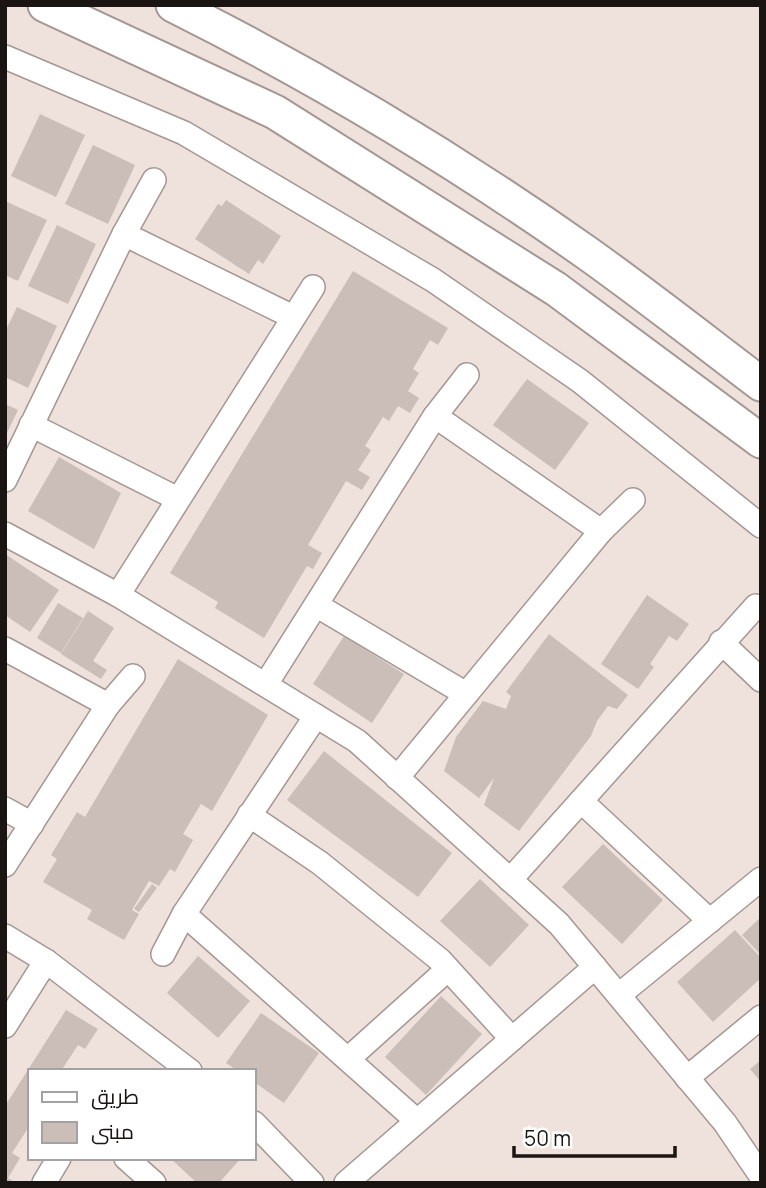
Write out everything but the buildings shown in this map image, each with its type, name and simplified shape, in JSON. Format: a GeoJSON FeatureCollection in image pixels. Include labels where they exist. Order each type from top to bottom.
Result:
{"type":"FeatureCollection","features":[{"type":"Feature","properties":{"kind":"street"},"geometry":{"type":"LineString","coordinates":[[45,5],[275,112],[556,289],[761,441]]}},
{"type":"Feature","properties":{"kind":"street"},"geometry":{"type":"LineString","coordinates":[[173,5],[270,54],[425,145],[588,254],[761,384]]}},
{"type":"Feature","properties":{"kind":"street"},"geometry":{"type":"LineString","coordinates":[[5,57],[184,134],[433,280],[580,381],[761,526]]}},
{"type":"Feature","properties":{"kind":"street"},"geometry":{"type":"LineString","coordinates":[[5,480],[124,234],[154,180]]}},
{"type":"Feature","properties":{"kind":"street"},"geometry":{"type":"LineString","coordinates":[[124,234],[293,317]]}},
{"type":"Feature","properties":{"kind":"street"},"geometry":{"type":"LineString","coordinates":[[118,594],[313,288]]}},
{"type":"Feature","properties":{"kind":"street"},"geometry":{"type":"LineString","coordinates":[[266,684],[435,416],[467,376]]}},
{"type":"Feature","properties":{"kind":"street"},"geometry":{"type":"LineString","coordinates":[[435,416],[601,531]]}},
{"type":"Feature","properties":{"kind":"street"},"geometry":{"type":"LineString","coordinates":[[31,425],[178,499]]}},
{"type":"Feature","properties":{"kind":"street"},"geometry":{"type":"LineString","coordinates":[[397,778],[601,531],[633,500]]}},
{"type":"Feature","properties":{"kind":"street"},"geometry":{"type":"LineString","coordinates":[[5,534],[118,594],[357,741],[559,924],[758,1164]]}},
{"type":"Feature","properties":{"kind":"street"},"geometry":{"type":"LineString","coordinates":[[316,605],[466,694]]}},
{"type":"Feature","properties":{"kind":"street"},"geometry":{"type":"LineString","coordinates":[[510,880],[721,642],[757,606]]}},
{"type":"Feature","properties":{"kind":"street"},"geometry":{"type":"LineString","coordinates":[[721,642],[761,680]]}},
{"type":"Feature","properties":{"kind":"street"},"geometry":{"type":"LineString","coordinates":[[5,649],[108,705]]}},
{"type":"Feature","properties":{"kind":"street"},"geometry":{"type":"LineString","coordinates":[[5,865],[108,705],[133,676]]}},
{"type":"Feature","properties":{"kind":"street"},"geometry":{"type":"LineString","coordinates":[[163,954],[184,914],[316,716]]}},
{"type":"Feature","properties":{"kind":"street"},"geometry":{"type":"LineString","coordinates":[[581,801],[710,921]]}},
{"type":"Feature","properties":{"kind":"street"},"geometry":{"type":"LineString","coordinates":[[5,810],[32,824]]}},
{"type":"Feature","properties":{"kind":"street"},"geometry":{"type":"LineString","coordinates":[[249,815],[320,863],[447,969],[512,1039]]}},
{"type":"Feature","properties":{"kind":"street"},"geometry":{"type":"LineString","coordinates":[[619,995],[761,879]]}},
{"type":"Feature","properties":{"kind":"street"},"geometry":{"type":"LineString","coordinates":[[184,914],[417,1121]]}},
{"type":"Feature","properties":{"kind":"street"},"geometry":{"type":"LineString","coordinates":[[5,936],[46,961],[187,1069]]}},
{"type":"Feature","properties":{"kind":"street"},"geometry":{"type":"LineString","coordinates":[[5,1026],[46,961]]}},
{"type":"Feature","properties":{"kind":"street"},"geometry":{"type":"LineString","coordinates":[[346,1183],[595,967]]}},
{"type":"Feature","properties":{"kind":"street"},"geometry":{"type":"LineString","coordinates":[[348,1059],[447,969]]}},
{"type":"Feature","properties":{"kind":"street"},"geometry":{"type":"LineString","coordinates":[[687,1078],[761,1017]]}},
{"type":"Feature","properties":{"kind":"street"},"geometry":{"type":"LineString","coordinates":[[256,1125],[312,1183]]}},
{"type":"Feature","properties":{"kind":"street"},"geometry":{"type":"LineString","coordinates":[[44,1183],[58,1160]]}},
{"type":"Feature","properties":{"kind":"street"},"geometry":{"type":"LineString","coordinates":[[128,1160],[153,1183]]}}]}
